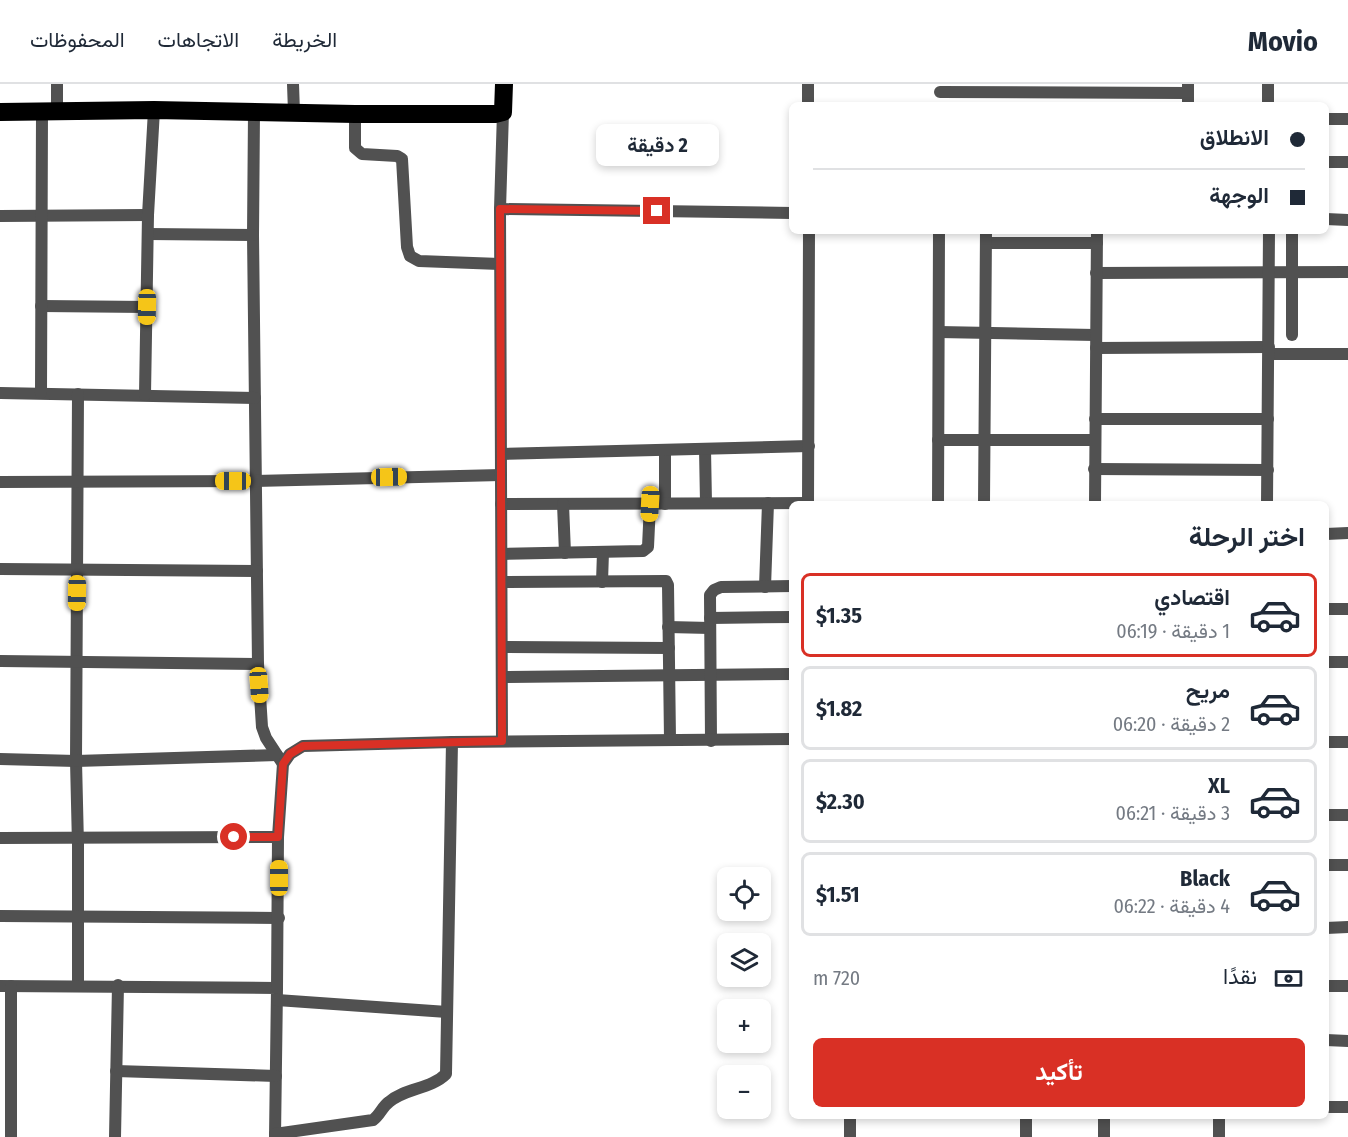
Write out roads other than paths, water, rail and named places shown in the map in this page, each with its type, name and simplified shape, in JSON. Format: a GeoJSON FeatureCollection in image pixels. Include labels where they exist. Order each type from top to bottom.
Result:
{"type":"FeatureCollection","features":[{"type":"Feature","properties":{"kind":"highway"},"geometry":{"type":"LineString","coordinates":[[0,112],[154,110],[495,114],[503,112],[504,84]]}},
{"type":"Feature","properties":{"kind":"street"},"geometry":{"type":"LineString","coordinates":[[41,393],[42,216],[50,112],[57,84]]}},
{"type":"Feature","properties":{"kind":"street"},"geometry":{"type":"LineString","coordinates":[[294,84],[294,112]]}},
{"type":"Feature","properties":{"kind":"street"},"geometry":{"type":"LineString","coordinates":[[808,84],[808,102]]}},
{"type":"Feature","properties":{"kind":"street"},"geometry":{"type":"LineString","coordinates":[[1268,84],[1268,102]]}},
{"type":"Feature","properties":{"kind":"street"},"geometry":{"type":"LineString","coordinates":[[940,94],[980,88],[1104,88],[1188,94]]}},
{"type":"Feature","properties":{"kind":"street"},"geometry":{"type":"LineString","coordinates":[[145,394],[148,216],[154,110]]}},
{"type":"Feature","properties":{"kind":"street"},"geometry":{"type":"LineString","coordinates":[[254,112],[258,664],[262,727],[266,738],[280,759],[275,1135],[373,1120],[389,1101],[411,1090],[441,1080],[446,1074],[452,741]]}},
{"type":"Feature","properties":{"kind":"street"},"geometry":{"type":"LineString","coordinates":[[502,741],[500,209],[503,112]]}},
{"type":"Feature","properties":{"kind":"street"},"geometry":{"type":"LineString","coordinates":[[356,114],[355,148],[358,152],[397,156],[402,159],[407,248],[410,256],[418,261],[500,264]]}},
{"type":"Feature","properties":{"kind":"street"},"geometry":{"type":"LineString","coordinates":[[1329,119],[1348,119]]}},
{"type":"Feature","properties":{"kind":"street"},"geometry":{"type":"LineString","coordinates":[[1329,162],[1348,162]]}},
{"type":"Feature","properties":{"kind":"street"},"geometry":{"type":"LineString","coordinates":[[500,209],[789,213]]}},
{"type":"Feature","properties":{"kind":"street"},"geometry":{"type":"LineString","coordinates":[[0,216],[148,216]]}},
{"type":"Feature","properties":{"kind":"street"},"geometry":{"type":"LineString","coordinates":[[1329,219],[1348,220]]}},
{"type":"Feature","properties":{"kind":"street"},"geometry":{"type":"LineString","coordinates":[[148,234],[254,235]]}},
{"type":"Feature","properties":{"kind":"street"},"geometry":{"type":"LineString","coordinates":[[808,501],[809,234]]}},
{"type":"Feature","properties":{"kind":"street"},"geometry":{"type":"LineString","coordinates":[[938,501],[939,234]]}},
{"type":"Feature","properties":{"kind":"street"},"geometry":{"type":"LineString","coordinates":[[1267,501],[1269,234]]}},
{"type":"Feature","properties":{"kind":"street"},"geometry":{"type":"LineString","coordinates":[[1292,234],[1292,335]]}},
{"type":"Feature","properties":{"kind":"street"},"geometry":{"type":"LineString","coordinates":[[984,501],[986,237],[1097,237],[1095,501]]}},
{"type":"Feature","properties":{"kind":"street"},"geometry":{"type":"LineString","coordinates":[[1096,273],[1348,272]]}},
{"type":"Feature","properties":{"kind":"street"},"geometry":{"type":"LineString","coordinates":[[41,306],[147,307]]}},
{"type":"Feature","properties":{"kind":"street"},"geometry":{"type":"LineString","coordinates":[[939,332],[1095,334]]}},
{"type":"Feature","properties":{"kind":"street"},"geometry":{"type":"LineString","coordinates":[[1096,348],[1269,350],[1348,354]]}},
{"type":"Feature","properties":{"kind":"street"},"geometry":{"type":"LineString","coordinates":[[0,393],[145,394],[255,398]]}},
{"type":"Feature","properties":{"kind":"street"},"geometry":{"type":"LineString","coordinates":[[78,394],[76,662],[78,985]]}},
{"type":"Feature","properties":{"kind":"street"},"geometry":{"type":"LineString","coordinates":[[1095,418],[1268,418]]}},
{"type":"Feature","properties":{"kind":"street"},"geometry":{"type":"LineString","coordinates":[[938,440],[1095,440]]}},
{"type":"Feature","properties":{"kind":"street"},"geometry":{"type":"LineString","coordinates":[[501,454],[808,446]]}},
{"type":"Feature","properties":{"kind":"street"},"geometry":{"type":"LineString","coordinates":[[705,449],[706,503]]}},
{"type":"Feature","properties":{"kind":"street"},"geometry":{"type":"LineString","coordinates":[[664,450],[664,504]]}},
{"type":"Feature","properties":{"kind":"street"},"geometry":{"type":"LineString","coordinates":[[1095,469],[1268,470]]}},
{"type":"Feature","properties":{"kind":"street"},"geometry":{"type":"LineString","coordinates":[[0,482],[255,481],[501,475]]}},
{"type":"Feature","properties":{"kind":"street"},"geometry":{"type":"LineString","coordinates":[[765,587],[768,503]]}},
{"type":"Feature","properties":{"kind":"street"},"geometry":{"type":"LineString","coordinates":[[501,504],[789,503]]}},
{"type":"Feature","properties":{"kind":"street"},"geometry":{"type":"LineString","coordinates":[[563,504],[565,553]]}},
{"type":"Feature","properties":{"kind":"street"},"geometry":{"type":"LineString","coordinates":[[502,554],[646,549],[648,547],[650,504]]}},
{"type":"Feature","properties":{"kind":"street"},"geometry":{"type":"LineString","coordinates":[[1329,534],[1348,533]]}},
{"type":"Feature","properties":{"kind":"street"},"geometry":{"type":"LineString","coordinates":[[602,582],[603,552]]}},
{"type":"Feature","properties":{"kind":"street"},"geometry":{"type":"LineString","coordinates":[[0,569],[257,571]]}},
{"type":"Feature","properties":{"kind":"street"},"geometry":{"type":"LineString","coordinates":[[502,582],[666,581],[668,585],[670,740]]}},
{"type":"Feature","properties":{"kind":"street"},"geometry":{"type":"LineString","coordinates":[[711,741],[711,595],[714,590],[721,587],[789,586]]}},
{"type":"Feature","properties":{"kind":"street"},"geometry":{"type":"LineString","coordinates":[[1329,609],[1348,609]]}},
{"type":"Feature","properties":{"kind":"street"},"geometry":{"type":"LineString","coordinates":[[668,627],[789,617]]}},
{"type":"Feature","properties":{"kind":"street"},"geometry":{"type":"LineString","coordinates":[[502,647],[669,648]]}},
{"type":"Feature","properties":{"kind":"street"},"geometry":{"type":"LineString","coordinates":[[0,661],[258,664]]}},
{"type":"Feature","properties":{"kind":"street"},"geometry":{"type":"LineString","coordinates":[[1329,662],[1348,662]]}},
{"type":"Feature","properties":{"kind":"street"},"geometry":{"type":"LineString","coordinates":[[502,677],[789,674]]}},
{"type":"Feature","properties":{"kind":"street"},"geometry":{"type":"LineString","coordinates":[[0,759],[76,762],[280,759],[303,746],[452,741],[789,740]]}},
{"type":"Feature","properties":{"kind":"street"},"geometry":{"type":"LineString","coordinates":[[1329,742],[1348,742]]}},
{"type":"Feature","properties":{"kind":"street"},"geometry":{"type":"LineString","coordinates":[[1329,815],[1348,815]]}},
{"type":"Feature","properties":{"kind":"street"},"geometry":{"type":"LineString","coordinates":[[0,838],[278,837]]}},
{"type":"Feature","properties":{"kind":"street"},"geometry":{"type":"LineString","coordinates":[[1329,865],[1348,865]]}},
{"type":"Feature","properties":{"kind":"street"},"geometry":{"type":"LineString","coordinates":[[0,916],[279,918]]}},
{"type":"Feature","properties":{"kind":"street"},"geometry":{"type":"LineString","coordinates":[[1329,928],[1348,927]]}},
{"type":"Feature","properties":{"kind":"street"},"geometry":{"type":"LineString","coordinates":[[10,1137],[6,1079],[5,986],[118,985],[277,994],[447,1012]]}},
{"type":"Feature","properties":{"kind":"street"},"geometry":{"type":"LineString","coordinates":[[115,1137],[118,985]]}},
{"type":"Feature","properties":{"kind":"street"},"geometry":{"type":"LineString","coordinates":[[1329,986],[1348,986]]}},
{"type":"Feature","properties":{"kind":"street"},"geometry":{"type":"LineString","coordinates":[[1329,1040],[1348,1041]]}},
{"type":"Feature","properties":{"kind":"street"},"geometry":{"type":"LineString","coordinates":[[116,1071],[276,1076]]}},
{"type":"Feature","properties":{"kind":"street"},"geometry":{"type":"LineString","coordinates":[[1329,1107],[1348,1107]]}},
{"type":"Feature","properties":{"kind":"street"},"geometry":{"type":"LineString","coordinates":[[850,1119],[850,1137]]}},
{"type":"Feature","properties":{"kind":"street"},"geometry":{"type":"LineString","coordinates":[[1026,1119],[1026,1137]]}},
{"type":"Feature","properties":{"kind":"street"},"geometry":{"type":"LineString","coordinates":[[1104,1119],[1104,1137]]}},
{"type":"Feature","properties":{"kind":"street"},"geometry":{"type":"LineString","coordinates":[[1219,1119],[1219,1137]]}}]}
